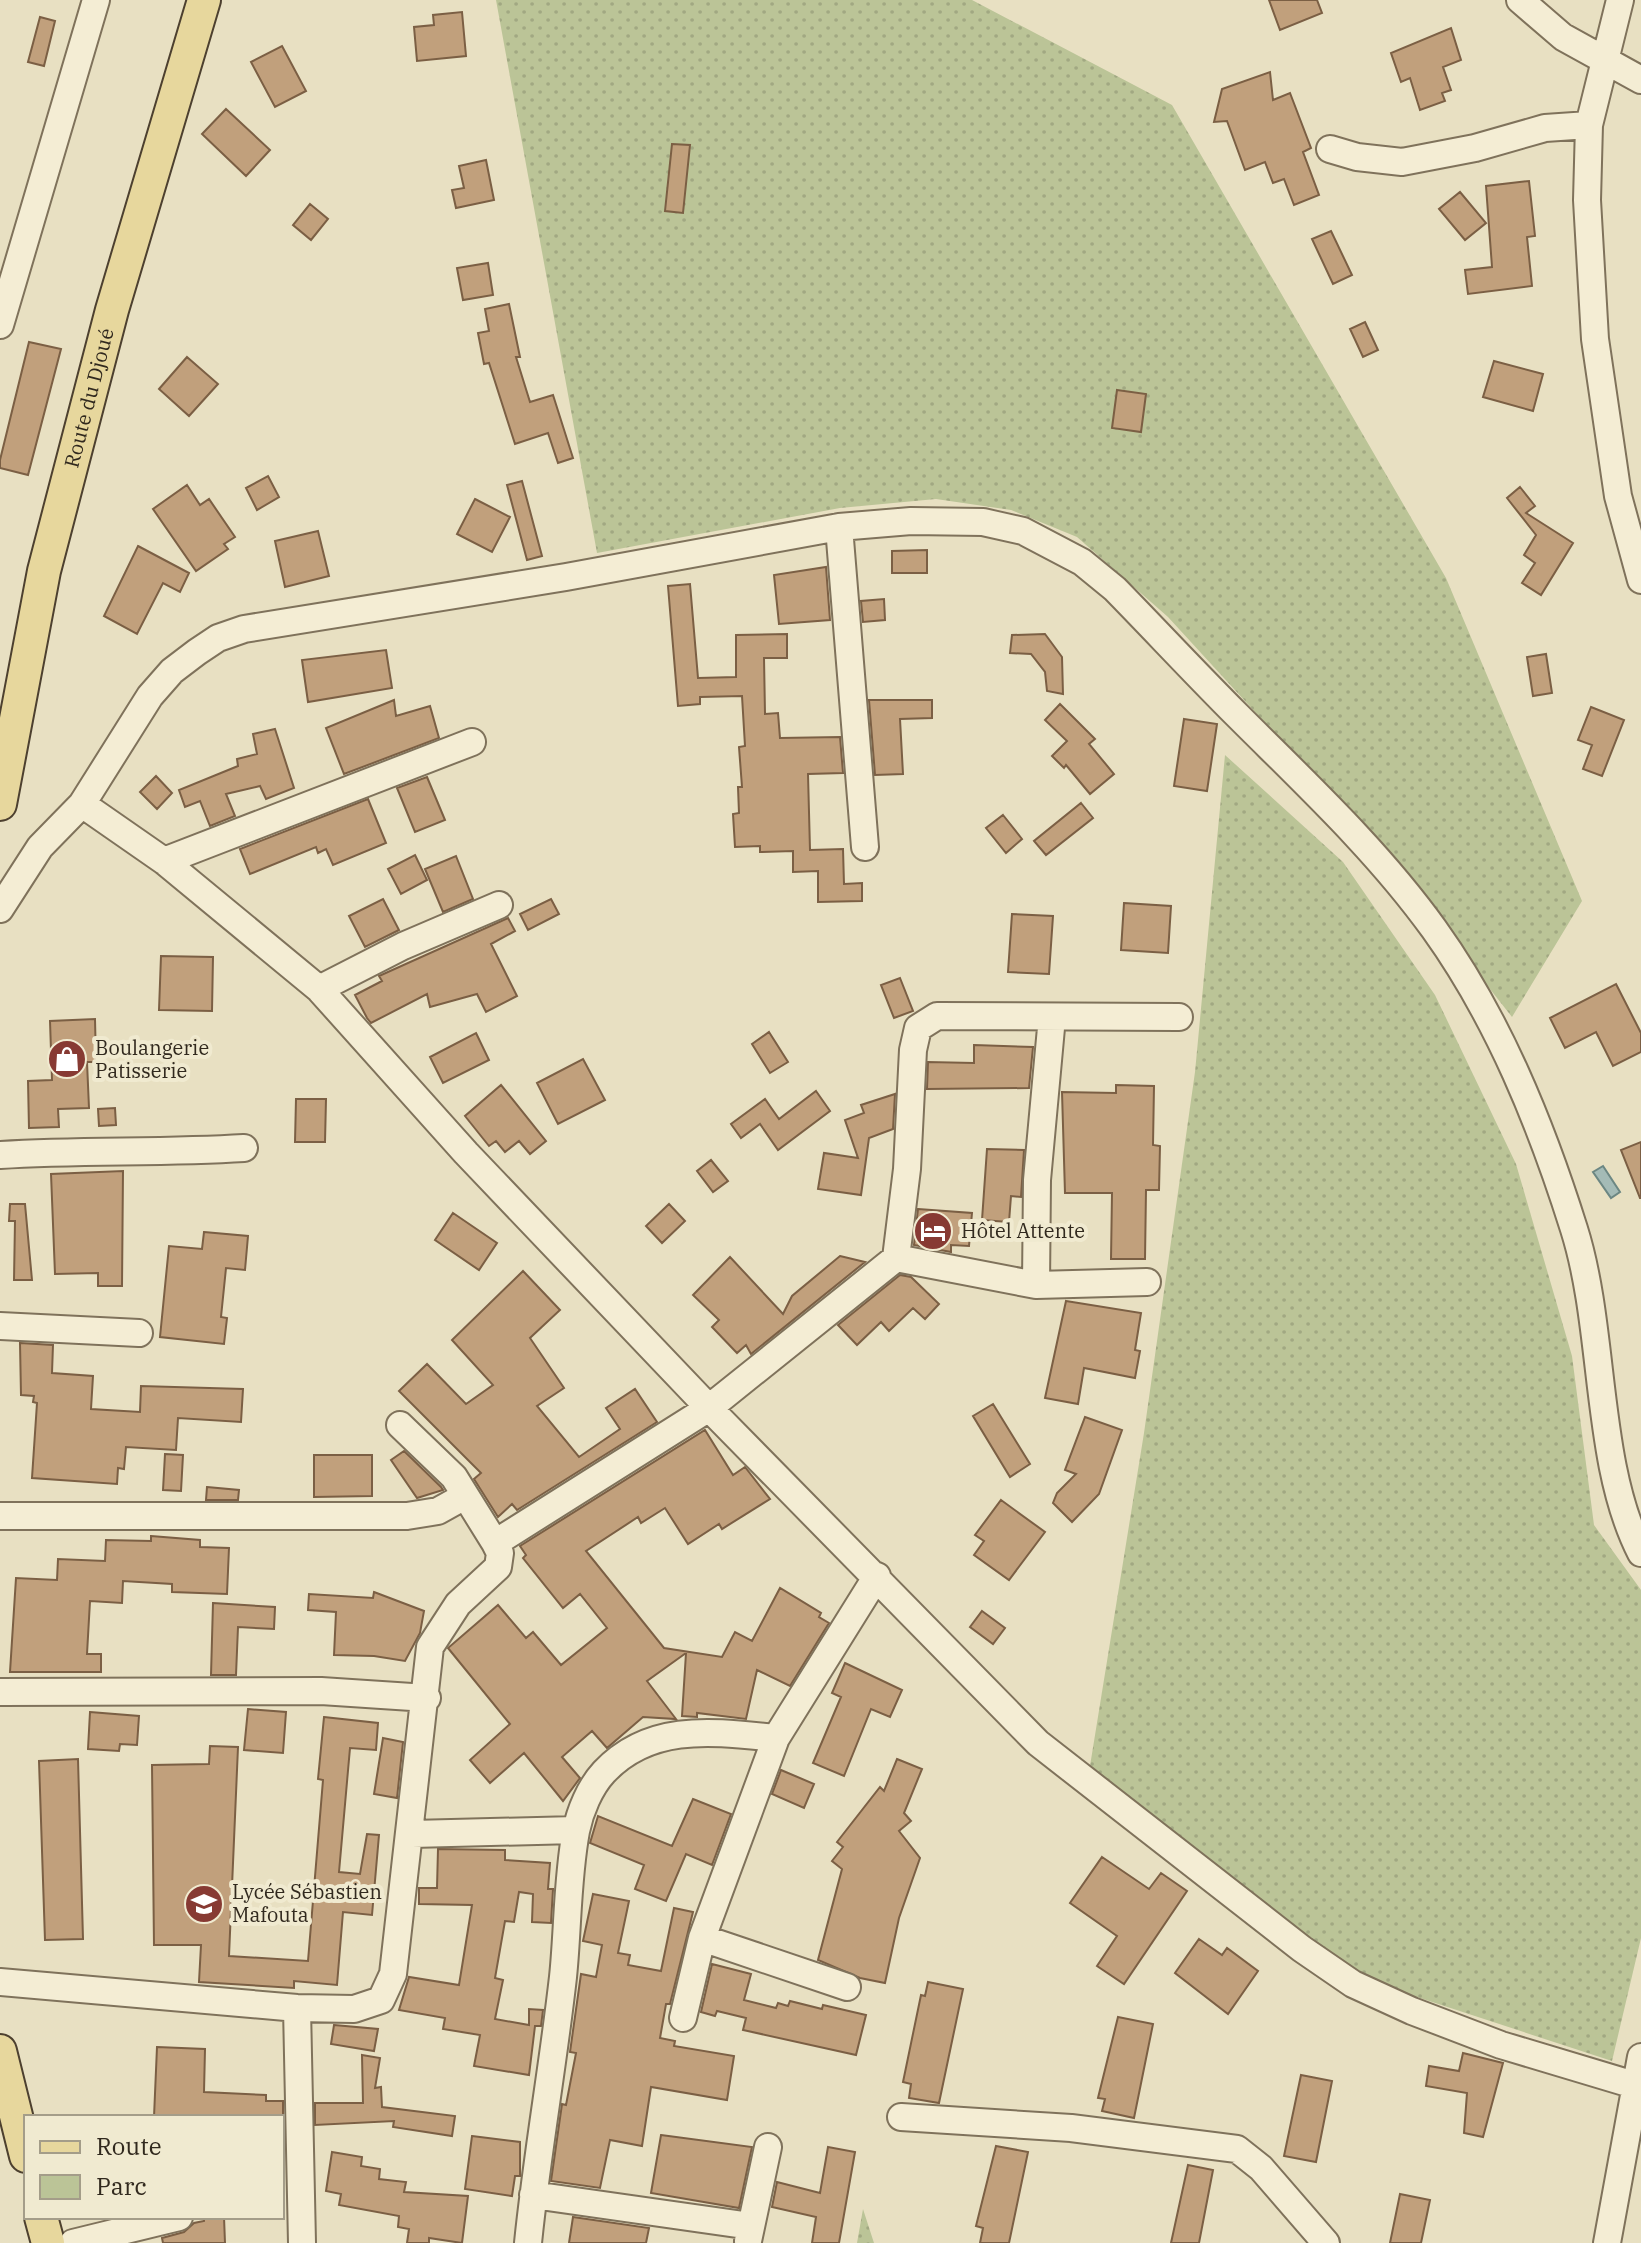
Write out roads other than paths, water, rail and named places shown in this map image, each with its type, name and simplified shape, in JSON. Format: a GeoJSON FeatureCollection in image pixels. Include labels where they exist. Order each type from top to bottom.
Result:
{"type":"FeatureCollection","features":[{"type":"Feature","properties":{"kind":"main road","name":"Route du Djoué"},"geometry":{"type":"LineString","coordinates":[[0,804],[44,571],[112,310],[204,0]]}},
{"type":"Feature","properties":{"kind":"main road"},"geometry":{"type":"LineString","coordinates":[[0,2051],[24,2148]]}},
{"type":"Feature","properties":{"kind":"main road"},"geometry":{"type":"LineString","coordinates":[[42,2219],[48,2243]]}},
{"type":"Feature","properties":{"kind":"street"},"geometry":{"type":"LineString","coordinates":[[0,325],[96,0]]}},
{"type":"Feature","properties":{"kind":"street"},"geometry":{"type":"LineString","coordinates":[[1520,0],[1563,37],[1641,80]]}},
{"type":"Feature","properties":{"kind":"street"},"geometry":{"type":"LineString","coordinates":[[1620,0],[1589,125],[1587,200],[1595,339],[1618,496],[1641,580]]}},
{"type":"Feature","properties":{"kind":"street"},"geometry":{"type":"LineString","coordinates":[[1330,149],[1357,157],[1402,162],[1475,148],[1545,128],[1589,125]]}},
{"type":"Feature","properties":{"kind":"street"},"geometry":{"type":"LineString","coordinates":[[0,909],[40,847],[82,804],[150,696],[172,671],[218,638],[273,624],[566,577],[839,527],[925,521],[993,523],[1052,543],[1115,589],[1346,823],[1435,930],[1521,1083],[1562,1193],[1593,1310],[1603,1401],[1628,1528],[1641,1553]]}},
{"type":"Feature","properties":{"kind":"street"},"geometry":{"type":"LineString","coordinates":[[839,527],[865,847]]}},
{"type":"Feature","properties":{"kind":"street"},"geometry":{"type":"LineString","coordinates":[[164,861],[472,742]]}},
{"type":"Feature","properties":{"kind":"street"},"geometry":{"type":"LineString","coordinates":[[82,804],[164,861],[319,989],[466,1153],[709,1408],[1038,1743],[1302,1949],[1353,1984],[1412,2011],[1501,2045],[1639,2085]]}},
{"type":"Feature","properties":{"kind":"street"},"geometry":{"type":"LineString","coordinates":[[319,989],[403,946],[499,905]]}},
{"type":"Feature","properties":{"kind":"street"},"geometry":{"type":"LineString","coordinates":[[495,1543],[709,1408],[896,1258],[907,1169],[913,1050],[918,1028],[937,1016],[1179,1017]]}},
{"type":"Feature","properties":{"kind":"street"},"geometry":{"type":"LineString","coordinates":[[1036,1285],[1037,1180],[1052,1017]]}},
{"type":"Feature","properties":{"kind":"street"},"geometry":{"type":"LineString","coordinates":[[0,1155],[73,1151],[168,1153],[244,1148]]}},
{"type":"Feature","properties":{"kind":"street"},"geometry":{"type":"LineString","coordinates":[[896,1258],[1036,1285],[1147,1282]]}},
{"type":"Feature","properties":{"kind":"street"},"geometry":{"type":"LineString","coordinates":[[0,1326],[139,1333]]}},
{"type":"Feature","properties":{"kind":"street"},"geometry":{"type":"LineString","coordinates":[[0,1982],[297,2008],[369,2006],[381,2000],[393,1974],[434,1637],[458,1604],[498,1567],[500,1553],[454,1477],[400,1425]]}},
{"type":"Feature","properties":{"kind":"street"},"geometry":{"type":"LineString","coordinates":[[0,1516],[407,1516],[438,1511],[465,1496]]}},
{"type":"Feature","properties":{"kind":"street"},"geometry":{"type":"LineString","coordinates":[[683,2018],[702,1938],[776,1738],[877,1576]]}},
{"type":"Feature","properties":{"kind":"street"},"geometry":{"type":"LineString","coordinates":[[0,1692],[321,1691],[427,1698]]}},
{"type":"Feature","properties":{"kind":"street"},"geometry":{"type":"LineString","coordinates":[[528,2243],[563,1977],[576,1830],[587,1797],[605,1771],[637,1746],[669,1734],[709,1731],[776,1738]]}},
{"type":"Feature","properties":{"kind":"street"},"geometry":{"type":"LineString","coordinates":[[412,1834],[576,1830]]}},
{"type":"Feature","properties":{"kind":"street"},"geometry":{"type":"LineString","coordinates":[[702,1938],[847,1987]]}},
{"type":"Feature","properties":{"kind":"street"},"geometry":{"type":"LineString","coordinates":[[297,2008],[302,2243]]}},
{"type":"Feature","properties":{"kind":"street"},"geometry":{"type":"LineString","coordinates":[[1607,2243],[1639,2085],[1641,2057]]}},
{"type":"Feature","properties":{"kind":"street"},"geometry":{"type":"LineString","coordinates":[[901,2117],[1071,2128],[1237,2149],[1261,2168],[1326,2243]]}},
{"type":"Feature","properties":{"kind":"street"},"geometry":{"type":"LineString","coordinates":[[533,2195],[750,2235],[768,2147]]}},
{"type":"Feature","properties":{"kind":"street"},"geometry":{"type":"LineString","coordinates":[[73,2243],[171,2219]]}},
{"type":"Feature","properties":{"kind":"water"},"geometry":{"type":"Polygon","coordinates":[[[1603,1166],[1620,1192],[1611,1198],[1593,1172],[1603,1166]]]}},
{"type":"Feature","properties":{"kind":"place","name":"Boulangerie Patisserie"},"geometry":{"type":"Point","coordinates":[67,1059]}},
{"type":"Feature","properties":{"kind":"place","name":"Hôtel Attente"},"geometry":{"type":"Point","coordinates":[933,1231]}},
{"type":"Feature","properties":{"kind":"place","name":"Lycée Sébastien Mafouta"},"geometry":{"type":"Point","coordinates":[204,1904]}}]}
